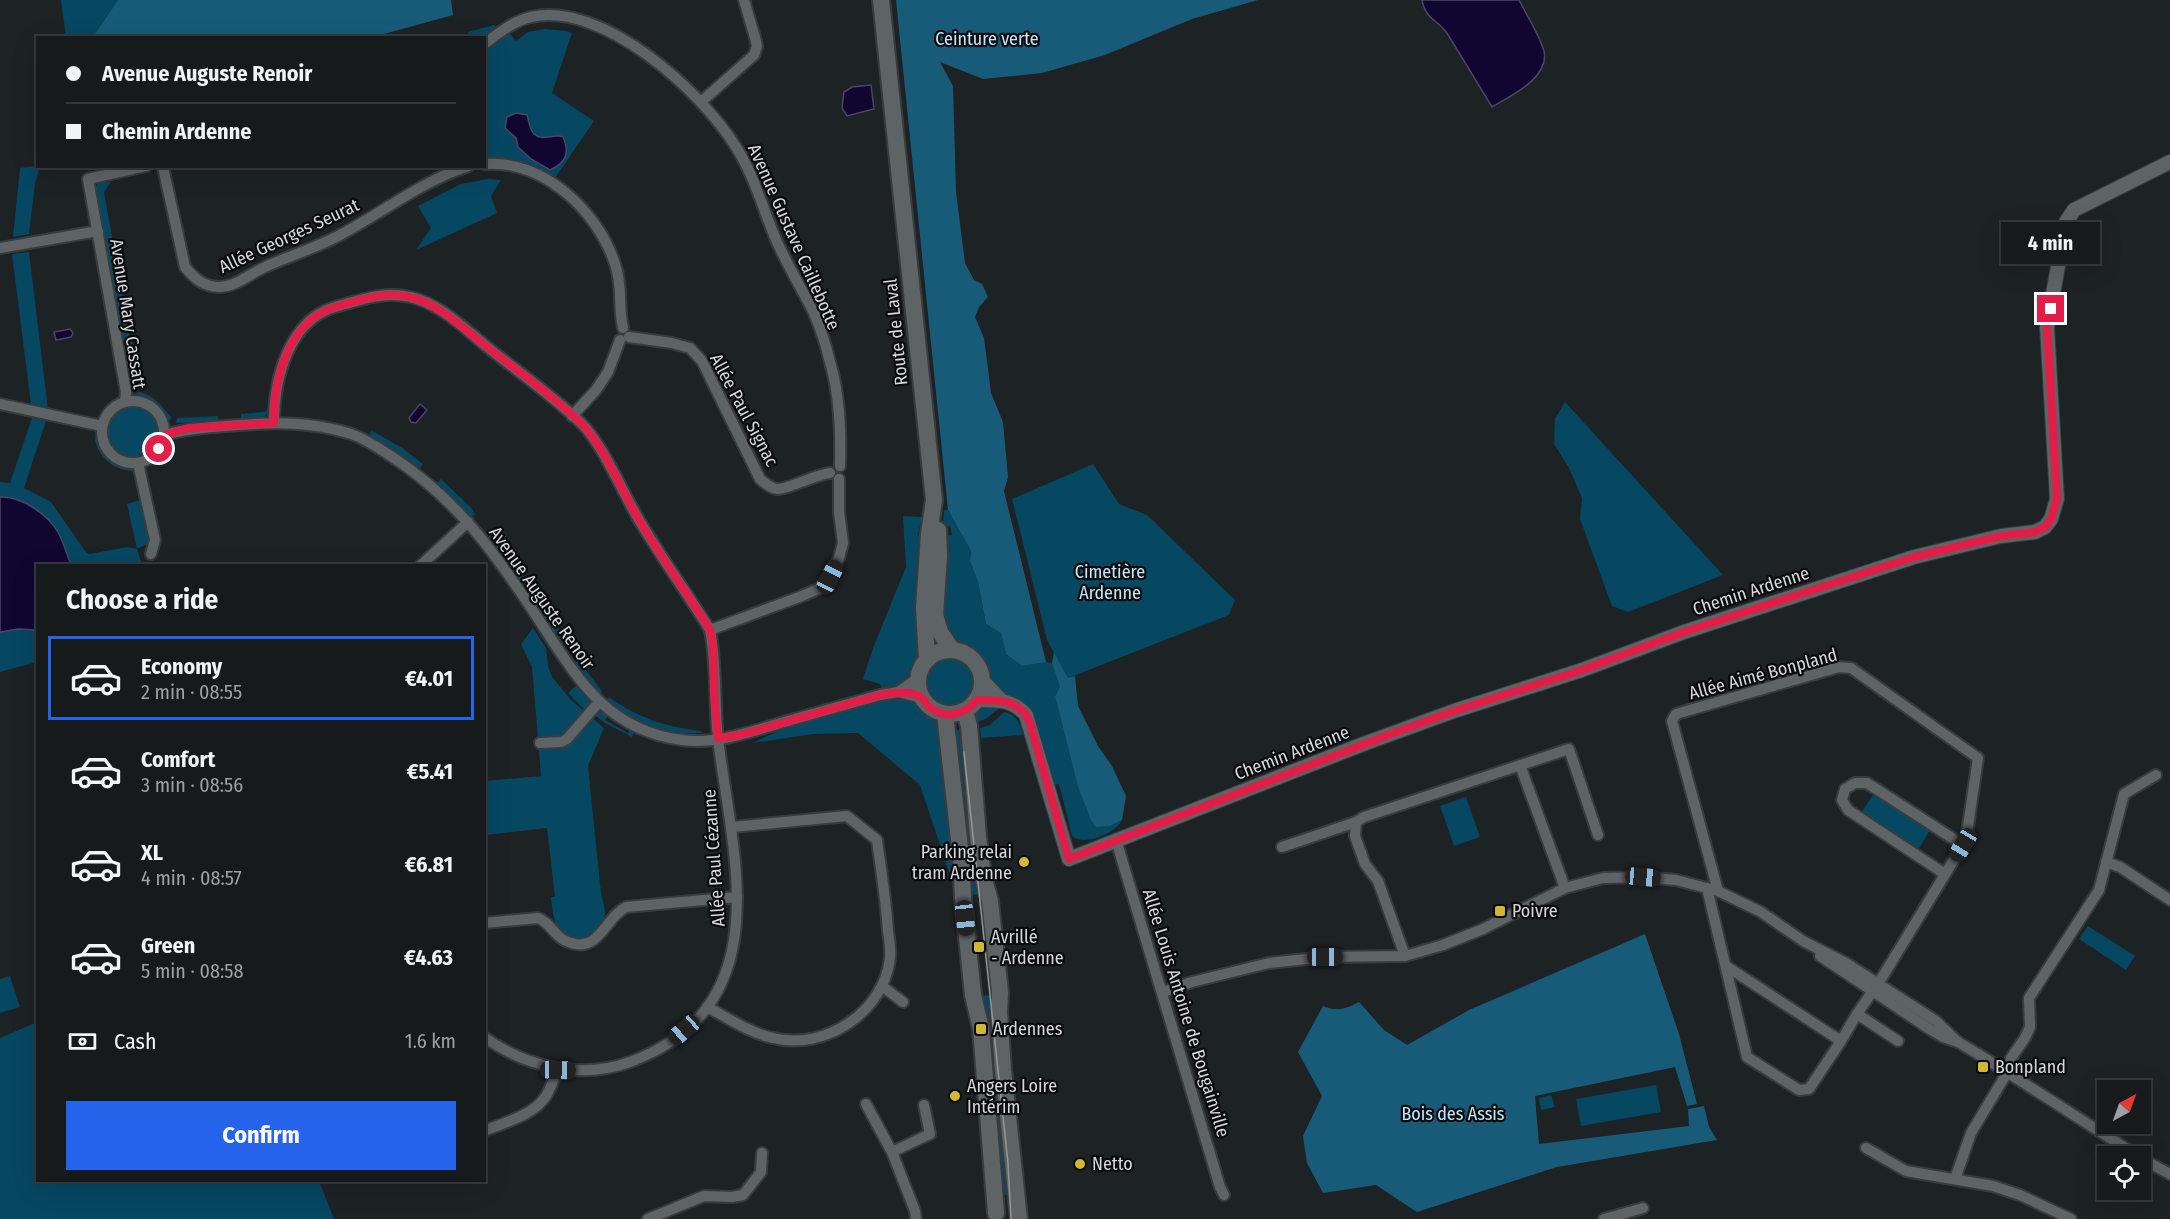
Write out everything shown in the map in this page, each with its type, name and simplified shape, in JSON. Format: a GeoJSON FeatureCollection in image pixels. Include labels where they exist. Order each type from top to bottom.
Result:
{"type":"FeatureCollection","features":[{"type":"Feature","properties":{"kind":"main road","name":"Route de Laval"},"geometry":{"type":"LineString","coordinates":[[881,0],[934,500],[929,534],[924,608],[927,659]]}},
{"type":"Feature","properties":{"kind":"main road"},"geometry":{"type":"LineString","coordinates":[[934,500],[939,556],[935,615],[940,632],[952,650]]}},
{"type":"Feature","properties":{"kind":"main road"},"geometry":{"type":"LineString","coordinates":[[971,706],[956,714],[945,714],[933,710],[921,698],[918,678],[927,659],[937,653],[952,650],[963,653],[979,669],[982,680],[981,691],[971,706],[969,726],[983,876],[990,901],[998,969],[1003,1070],[1019,1219]]}},
{"type":"Feature","properties":{"kind":"main road"},"geometry":{"type":"LineString","coordinates":[[945,714],[964,909],[974,995],[981,1029],[994,1216],[1008,1211],[1019,1219]]}},
{"type":"Feature","properties":{"kind":"street"},"geometry":{"type":"LineString","coordinates":[[701,102],[753,55],[757,46],[744,0]]}},
{"type":"Feature","properties":{"kind":"street","name":"Avenue Gustave Caillebotte"},"geometry":{"type":"LineString","coordinates":[[486,43],[520,20],[548,15],[578,20],[620,38],[665,68],[701,102],[722,126],[747,165],[777,242],[813,313],[835,380],[841,424],[840,466],[844,471],[843,476],[835,476],[843,543],[840,558],[830,577],[818,589],[710,630]]}},
{"type":"Feature","properties":{"kind":"street","name":"Chemin Ardenne"},"geometry":{"type":"LineString","coordinates":[[1001,700],[1017,706],[1029,720],[1069,859],[1421,723],[1582,670],[1684,632],[1914,557],[1992,538],[2035,532],[2045,527],[2051,519],[2057,499],[2047,327],[2066,222],[2074,210],[2170,162]]}},
{"type":"Feature","properties":{"kind":"street"},"geometry":{"type":"LineString","coordinates":[[486,164],[522,168],[556,185],[581,207],[603,235],[616,265],[622,297],[624,335],[608,372],[596,390],[572,416]]}},
{"type":"Feature","properties":{"kind":"street","name":"Avenue Mary Cassatt"},"geometry":{"type":"LineString","coordinates":[[125,402],[124,382],[88,179],[137,168]]}},
{"type":"Feature","properties":{"kind":"street","name":"Allée Georges Seurat"},"geometry":{"type":"LineString","coordinates":[[163,168],[185,267],[192,276],[206,286],[221,287],[235,283],[250,274],[339,235],[415,190],[463,168]]}},
{"type":"Feature","properties":{"kind":"street"},"geometry":{"type":"LineString","coordinates":[[0,248],[98,231]]}},
{"type":"Feature","properties":{"kind":"street"},"geometry":{"type":"LineString","coordinates":[[274,423],[282,370],[290,348],[300,329],[319,312],[384,295],[411,297],[433,306],[460,325],[581,423],[639,520],[710,630]]}},
{"type":"Feature","properties":{"kind":"street","name":"Allée Paul Signac"},"geometry":{"type":"LineString","coordinates":[[624,335],[690,348],[702,361],[760,479],[769,486],[778,489],[821,474],[835,476]]}},
{"type":"Feature","properties":{"kind":"street"},"geometry":{"type":"LineString","coordinates":[[125,402],[142,403],[153,409],[162,422],[164,435],[157,452],[139,467],[110,454],[102,439],[102,426],[109,412],[125,402]]}},
{"type":"Feature","properties":{"kind":"street"},"geometry":{"type":"LineString","coordinates":[[0,404],[102,426]]}},
{"type":"Feature","properties":{"kind":"street","name":"Avenue Auguste Renoir"},"geometry":{"type":"LineString","coordinates":[[164,435],[189,428],[274,423],[318,426],[349,433],[378,448],[429,484],[468,522],[500,561],[580,682],[599,702],[644,731],[683,741],[718,738],[740,735],[880,695],[898,692],[921,698]]}},
{"type":"Feature","properties":{"kind":"street"},"geometry":{"type":"LineString","coordinates":[[139,467],[155,540],[151,554]]}},
{"type":"Feature","properties":{"kind":"street"},"geometry":{"type":"LineString","coordinates":[[422,564],[468,522]]}},
{"type":"Feature","properties":{"kind":"street","name":"Allée Paul Cézanne"},"geometry":{"type":"LineString","coordinates":[[486,1038],[507,1052],[558,1070],[600,1069],[622,1065],[652,1053],[674,1039],[707,1007],[718,988],[733,953],[737,927],[737,897],[732,827],[718,738],[713,645],[710,630]]}},
{"type":"Feature","properties":{"kind":"street","name":"Allée Aimé Bonpland"},"geometry":{"type":"LineString","coordinates":[[1718,891],[1672,721],[1676,714],[1839,667],[1851,668],[1978,758],[1966,840],[1875,988],[1809,1089],[1799,1090],[1747,1057],[1726,966]]}},
{"type":"Feature","properties":{"kind":"street","name":"Avenue Auguste Renoir"},"geometry":{"type":"LineString","coordinates":[[898,692],[918,678]]}},
{"type":"Feature","properties":{"kind":"street"},"geometry":{"type":"LineString","coordinates":[[982,680],[1001,700]]}},
{"type":"Feature","properties":{"kind":"street"},"geometry":{"type":"LineString","coordinates":[[971,706],[1001,700]]}},
{"type":"Feature","properties":{"kind":"street"},"geometry":{"type":"LineString","coordinates":[[540,743],[561,742],[567,739],[599,702]]}},
{"type":"Feature","properties":{"kind":"street"},"geometry":{"type":"LineString","coordinates":[[1282,847],[1356,822],[1364,817],[1569,749],[1598,835]]}},
{"type":"Feature","properties":{"kind":"street"},"geometry":{"type":"LineString","coordinates":[[1520,765],[1565,888]]}},
{"type":"Feature","properties":{"kind":"street"},"geometry":{"type":"LineString","coordinates":[[1955,1179],[1971,1133],[2007,1073],[2011,1058],[2030,1027],[2029,999],[2099,890],[2124,794],[2156,775]]}},
{"type":"Feature","properties":{"kind":"street"},"geometry":{"type":"LineString","coordinates":[[1945,874],[1848,810],[1842,800],[1845,789],[1855,783],[1868,783],[1963,845]]}},
{"type":"Feature","properties":{"kind":"street"},"geometry":{"type":"LineString","coordinates":[[707,1007],[744,1027],[773,1038],[810,1040],[847,1026],[866,1008],[882,986],[890,957],[886,904],[877,840],[847,816],[732,827]]}},
{"type":"Feature","properties":{"kind":"street"},"geometry":{"type":"LineString","coordinates":[[1356,822],[1355,836],[1365,864],[1378,881],[1405,956]]}},
{"type":"Feature","properties":{"kind":"street","name":"Allée Louis Antoine de Bougainville"},"geometry":{"type":"LineString","coordinates":[[1116,840],[1224,1195]]}},
{"type":"Feature","properties":{"kind":"street"},"geometry":{"type":"LineString","coordinates":[[2106,862],[2121,867],[2170,900]]}},
{"type":"Feature","properties":{"kind":"street"},"geometry":{"type":"LineString","coordinates":[[1163,992],[1192,982],[1269,963],[1325,957],[1405,956],[1443,945],[1565,888],[1603,878],[1643,877],[1676,880],[1718,891],[1761,912],[1812,947],[1846,963],[1875,988],[1936,1021],[1958,1042],[2122,1146]]}},
{"type":"Feature","properties":{"kind":"street"},"geometry":{"type":"LineString","coordinates":[[1707,888],[1726,966],[1841,1041]]}},
{"type":"Feature","properties":{"kind":"street"},"geometry":{"type":"LineString","coordinates":[[486,924],[538,918],[546,921],[564,940],[580,944],[596,939],[617,912],[626,908],[737,897]]}},
{"type":"Feature","properties":{"kind":"street"},"geometry":{"type":"LineString","coordinates":[[882,986],[903,1002]]}},
{"type":"Feature","properties":{"kind":"street"},"geometry":{"type":"LineString","coordinates":[[1857,1014],[1898,1041]]}},
{"type":"Feature","properties":{"kind":"street"},"geometry":{"type":"LineString","coordinates":[[486,1130],[528,1113],[539,1105],[546,1096],[558,1070]]}},
{"type":"Feature","properties":{"kind":"street"},"geometry":{"type":"LineString","coordinates":[[866,1104],[892,1152],[916,1219]]}},
{"type":"Feature","properties":{"kind":"street"},"geometry":{"type":"LineString","coordinates":[[892,1152],[930,1134],[924,1105]]}},
{"type":"Feature","properties":{"kind":"street"},"geometry":{"type":"LineString","coordinates":[[1866,1149],[1906,1172],[1993,1186],[2020,1195],[2072,1219]]}},
{"type":"Feature","properties":{"kind":"street"},"geometry":{"type":"LineString","coordinates":[[648,1219],[704,1196],[743,1195],[761,1172],[762,1153]]}},
{"type":"Feature","properties":{"kind":"street"},"geometry":{"type":"LineString","coordinates":[[2151,1164],[2170,1174]]}},
{"type":"Feature","properties":{"kind":"street"},"geometry":{"type":"LineString","coordinates":[[1604,1219],[1643,1208]]}},
{"type":"Feature","properties":{"kind":"green space"},"geometry":{"type":"Polygon","coordinates":[[[61,0],[118,0],[94,36],[66,36],[61,0]]]}},
{"type":"Feature","properties":{"kind":"green space"},"geometry":{"type":"Polygon","coordinates":[[[118,0],[451,0],[453,15],[377,36],[94,36],[118,0]]]}},
{"type":"Feature","properties":{"kind":"green space","name":"Ceinture verte"},"geometry":{"type":"Polygon","coordinates":[[[896,0],[1258,0],[1192,19],[1105,55],[1042,73],[983,79],[940,62],[953,86],[956,192],[965,263],[974,280],[982,284],[988,297],[979,307],[975,317],[984,338],[991,393],[1003,422],[1008,477],[1004,491],[1046,662],[1022,666],[1006,654],[1001,633],[986,624],[978,582],[970,561],[971,551],[948,510],[896,0]]]}},
{"type":"Feature","properties":{"kind":"green space"},"geometry":{"type":"Polygon","coordinates":[[[494,25],[498,28],[486,37],[468,36],[468,32],[494,25]]]}},
{"type":"Feature","properties":{"kind":"green space"},"geometry":{"type":"Polygon","coordinates":[[[545,29],[572,33],[552,93],[594,121],[555,178],[521,165],[486,158],[486,51],[509,33],[516,41],[528,32],[545,29]]]}},
{"type":"Feature","properties":{"kind":"green space"},"geometry":{"type":"Polygon","coordinates":[[[36,166],[40,168],[35,183],[29,234],[13,237],[20,168],[36,166]]]}},
{"type":"Feature","properties":{"kind":"green space"},"geometry":{"type":"Polygon","coordinates":[[[108,179],[110,183],[104,192],[130,338],[134,346],[125,349],[95,188],[99,181],[108,179]]]}},
{"type":"Feature","properties":{"kind":"green space"},"geometry":{"type":"Polygon","coordinates":[[[488,179],[501,180],[491,196],[497,213],[416,250],[431,228],[418,206],[461,184],[488,179]]]}},
{"type":"Feature","properties":{"kind":"green space"},"geometry":{"type":"Polygon","coordinates":[[[29,252],[48,409],[31,405],[12,254],[29,252]]]}},
{"type":"Feature","properties":{"kind":"green space"},"geometry":{"type":"Polygon","coordinates":[[[135,356],[137,358],[134,366],[138,385],[136,387],[131,385],[126,359],[135,356]]]}},
{"type":"Feature","properties":{"kind":"green space"},"geometry":{"type":"Polygon","coordinates":[[[140,392],[158,402],[171,417],[170,421],[154,403],[135,393],[140,392]]]}},
{"type":"Feature","properties":{"kind":"green space"},"geometry":{"type":"Polygon","coordinates":[[[1565,402],[1723,575],[1628,612],[1612,606],[1580,519],[1582,498],[1569,468],[1554,444],[1555,419],[1565,402]]]}},
{"type":"Feature","properties":{"kind":"green space"},"geometry":{"type":"Polygon","coordinates":[[[132,406],[142,408],[150,414],[156,422],[158,432],[156,442],[150,450],[142,456],[132,458],[122,456],[114,450],[108,442],[106,432],[108,422],[114,414],[122,408],[132,406]]]}},
{"type":"Feature","properties":{"kind":"green space"},"geometry":{"type":"Polygon","coordinates":[[[270,411],[262,418],[241,420],[241,414],[270,411]]]}},
{"type":"Feature","properties":{"kind":"green space"},"geometry":{"type":"Polygon","coordinates":[[[218,416],[219,422],[176,423],[177,418],[218,416]]]}},
{"type":"Feature","properties":{"kind":"green space"},"geometry":{"type":"Polygon","coordinates":[[[32,418],[46,421],[24,488],[51,502],[89,554],[128,547],[137,549],[142,564],[36,564],[36,662],[0,672],[0,482],[10,483],[32,418]]]}},
{"type":"Feature","properties":{"kind":"green space"},"geometry":{"type":"Polygon","coordinates":[[[371,430],[402,448],[423,464],[420,468],[369,436],[371,430]]]}},
{"type":"Feature","properties":{"kind":"green space"},"geometry":{"type":"Polygon","coordinates":[[[94,434],[100,449],[111,462],[136,471],[120,469],[102,456],[94,434]]]}},
{"type":"Feature","properties":{"kind":"green space","name":"Cimetière Ardenne"},"geometry":{"type":"Polygon","coordinates":[[[1093,464],[1119,504],[1147,515],[1235,600],[1229,615],[1068,678],[1047,640],[1012,499],[1093,464]]]}},
{"type":"Feature","properties":{"kind":"green space"},"geometry":{"type":"Polygon","coordinates":[[[441,479],[472,509],[475,514],[472,517],[437,483],[441,479]]]}},
{"type":"Feature","properties":{"kind":"green space"},"geometry":{"type":"Polygon","coordinates":[[[141,500],[151,538],[149,543],[137,549],[127,504],[141,500]]]}},
{"type":"Feature","properties":{"kind":"green space"},"geometry":{"type":"Polygon","coordinates":[[[944,510],[948,510],[971,551],[970,561],[978,582],[986,624],[1001,633],[1006,654],[1022,666],[1052,663],[1060,687],[1055,696],[1078,787],[1110,826],[1122,820],[1107,834],[1084,840],[1072,836],[1059,784],[1053,785],[1034,722],[993,686],[983,658],[967,646],[955,641],[946,632],[940,614],[945,536],[952,535],[950,526],[943,526],[944,510]]]}},
{"type":"Feature","properties":{"kind":"green space"},"geometry":{"type":"Polygon","coordinates":[[[903,516],[922,517],[918,535],[923,536],[918,548],[915,602],[919,616],[919,658],[906,679],[893,688],[882,689],[880,684],[863,679],[906,567],[903,516]]]}},
{"type":"Feature","properties":{"kind":"green space"},"geometry":{"type":"Polygon","coordinates":[[[492,531],[525,577],[520,581],[488,535],[492,531]]]}},
{"type":"Feature","properties":{"kind":"green space"},"geometry":{"type":"Polygon","coordinates":[[[536,596],[567,642],[562,645],[531,599],[536,596]]]}},
{"type":"Feature","properties":{"kind":"green space"},"geometry":{"type":"Polygon","coordinates":[[[533,628],[546,648],[552,677],[571,700],[604,728],[588,766],[605,915],[600,928],[583,938],[571,938],[565,935],[554,919],[551,897],[555,897],[547,828],[486,835],[486,781],[541,776],[532,667],[521,644],[533,628]]]}},
{"type":"Feature","properties":{"kind":"green space"},"geometry":{"type":"Polygon","coordinates":[[[1054,652],[1068,678],[1075,676],[1078,706],[1126,796],[1122,820],[1110,826],[1096,827],[1078,787],[1055,696],[1060,687],[1052,663],[1054,652]]]}},
{"type":"Feature","properties":{"kind":"green space"},"geometry":{"type":"Polygon","coordinates":[[[951,656],[961,658],[969,664],[975,672],[977,682],[975,692],[969,700],[961,706],[951,708],[941,706],[933,700],[927,692],[925,682],[927,672],[933,664],[941,658],[951,656]]]}},
{"type":"Feature","properties":{"kind":"green space"},"geometry":{"type":"Polygon","coordinates":[[[578,660],[602,691],[599,696],[573,664],[578,660]]]}},
{"type":"Feature","properties":{"kind":"green space"},"geometry":{"type":"Polygon","coordinates":[[[576,686],[592,704],[586,711],[568,693],[576,686]]]}},
{"type":"Feature","properties":{"kind":"green space"},"geometry":{"type":"Polygon","coordinates":[[[609,697],[631,711],[653,720],[702,733],[663,730],[639,722],[606,701],[609,697]]]}},
{"type":"Feature","properties":{"kind":"green space"},"geometry":{"type":"Polygon","coordinates":[[[889,699],[915,702],[921,710],[940,725],[956,872],[949,872],[920,785],[858,733],[813,734],[753,743],[802,722],[889,699]]]}},
{"type":"Feature","properties":{"kind":"green space"},"geometry":{"type":"Polygon","coordinates":[[[987,705],[1004,707],[983,720],[973,722],[976,713],[987,705]]]}},
{"type":"Feature","properties":{"kind":"green space"},"geometry":{"type":"Polygon","coordinates":[[[596,707],[608,716],[605,720],[628,733],[630,729],[634,731],[632,737],[605,723],[592,713],[596,707]]]}},
{"type":"Feature","properties":{"kind":"green space"},"geometry":{"type":"Polygon","coordinates":[[[1004,712],[1017,720],[1023,735],[981,738],[980,728],[990,725],[1004,712]]]}},
{"type":"Feature","properties":{"kind":"green space"},"geometry":{"type":"Polygon","coordinates":[[[965,729],[982,894],[970,895],[952,731],[965,729]]]}},
{"type":"Feature","properties":{"kind":"green space"},"geometry":{"type":"Polygon","coordinates":[[[1875,792],[1931,828],[1918,850],[1861,813],[1875,792]]]}},
{"type":"Feature","properties":{"kind":"green space"},"geometry":{"type":"Polygon","coordinates":[[[1466,797],[1480,837],[1454,846],[1440,806],[1466,797]]]}},
{"type":"Feature","properties":{"kind":"green space"},"geometry":{"type":"Polygon","coordinates":[[[2088,926],[2135,956],[2126,970],[2079,939],[2088,926]]]}},
{"type":"Feature","properties":{"kind":"green space","name":"Bois des Assis"},"geometry":{"type":"Polygon","coordinates":[[[1645,934],[1679,1034],[1697,1104],[1687,1106],[1675,1067],[1535,1096],[1539,1144],[1689,1126],[1688,1109],[1704,1106],[1709,1127],[1717,1140],[1557,1167],[1417,1212],[1376,1185],[1323,1193],[1307,1163],[1303,1136],[1322,1096],[1298,1052],[1323,1006],[1341,1009],[1359,1002],[1384,1030],[1407,1045],[1469,1010],[1645,934]]]}},
{"type":"Feature","properties":{"kind":"green space"},"geometry":{"type":"Polygon","coordinates":[[[10,976],[20,1007],[0,1013],[0,979],[10,976]]]}},
{"type":"Feature","properties":{"kind":"green space"},"geometry":{"type":"Polygon","coordinates":[[[993,995],[1013,1195],[1001,1195],[981,996],[993,995]]]}},
{"type":"Feature","properties":{"kind":"green space"},"geometry":{"type":"Polygon","coordinates":[[[36,1022],[36,1182],[319,1182],[334,1219],[0,1219],[0,1038],[36,1022]]]}},
{"type":"Feature","properties":{"kind":"green space"},"geometry":{"type":"Polygon","coordinates":[[[1656,1085],[1661,1112],[1581,1126],[1576,1099],[1656,1085]]]}},
{"type":"Feature","properties":{"kind":"green space"},"geometry":{"type":"Polygon","coordinates":[[[1551,1095],[1555,1107],[1541,1110],[1539,1098],[1551,1095]]]}},
{"type":"Feature","properties":{"kind":"shaded area"},"geometry":{"type":"Polygon","coordinates":[[[1422,0],[1519,0],[1544,51],[1541,70],[1518,92],[1492,107],[1447,33],[1429,15],[1422,0]]]}},
{"type":"Feature","properties":{"kind":"shaded area"},"geometry":{"type":"Polygon","coordinates":[[[871,85],[874,109],[847,116],[842,108],[844,92],[852,87],[871,85]]]}},
{"type":"Feature","properties":{"kind":"shaded area"},"geometry":{"type":"Polygon","coordinates":[[[516,113],[527,115],[531,130],[537,136],[563,137],[566,153],[560,164],[550,170],[531,159],[518,147],[516,138],[505,128],[507,117],[516,113]]]}},
{"type":"Feature","properties":{"kind":"shaded area"},"geometry":{"type":"Polygon","coordinates":[[[70,329],[73,333],[71,337],[56,340],[54,332],[70,329]]]}},
{"type":"Feature","properties":{"kind":"shaded area"},"geometry":{"type":"Polygon","coordinates":[[[420,404],[427,410],[416,423],[411,422],[409,418],[420,404]]]}},
{"type":"Feature","properties":{"kind":"shaded area"},"geometry":{"type":"Polygon","coordinates":[[[0,497],[26,503],[49,520],[59,534],[71,564],[36,564],[36,630],[18,629],[0,632],[0,497]]]}},
{"type":"Feature","properties":{"kind":"tram line"},"geometry":{"type":"LineString","coordinates":[[964,752],[1008,1163],[1011,1219]]}},
{"type":"Feature","properties":{"kind":"place","name":"Parking relai tram Ardenne"},"geometry":{"type":"Point","coordinates":[1024,862]}},
{"type":"Feature","properties":{"kind":"place","name":"Poivre"},"geometry":{"type":"Point","coordinates":[1500,911]}},
{"type":"Feature","properties":{"kind":"place","name":"Avrillé - Ardenne"},"geometry":{"type":"Point","coordinates":[979,947]}},
{"type":"Feature","properties":{"kind":"place","name":"Ardennes"},"geometry":{"type":"Point","coordinates":[981,1029]}},
{"type":"Feature","properties":{"kind":"place","name":"Bonpland"},"geometry":{"type":"Point","coordinates":[1983,1067]}},
{"type":"Feature","properties":{"kind":"place","name":"Angers Loire Intérim"},"geometry":{"type":"Point","coordinates":[955,1096]}},
{"type":"Feature","properties":{"kind":"place","name":"Netto"},"geometry":{"type":"Point","coordinates":[1080,1164]}},
{"type":"Feature","properties":{"kind":"route"},"geometry":{"type":"LineString","coordinates":[[159,449],[164,435],[189,428],[274,423],[282,370],[290,348],[300,329],[319,312],[376,296],[393,295],[411,297],[433,306],[558,403],[581,423],[598,448],[639,520],[710,630],[713,645],[718,738],[740,735],[880,695],[898,692],[921,698],[933,710],[949,715],[965,711],[977,700],[1001,700],[1013,704],[1022,710],[1029,720],[1069,859],[1388,735],[1582,670],[1684,632],[1914,557],[2001,536],[2035,532],[2045,527],[2051,519],[2057,499],[2047,327],[2051,309]]}}]}
